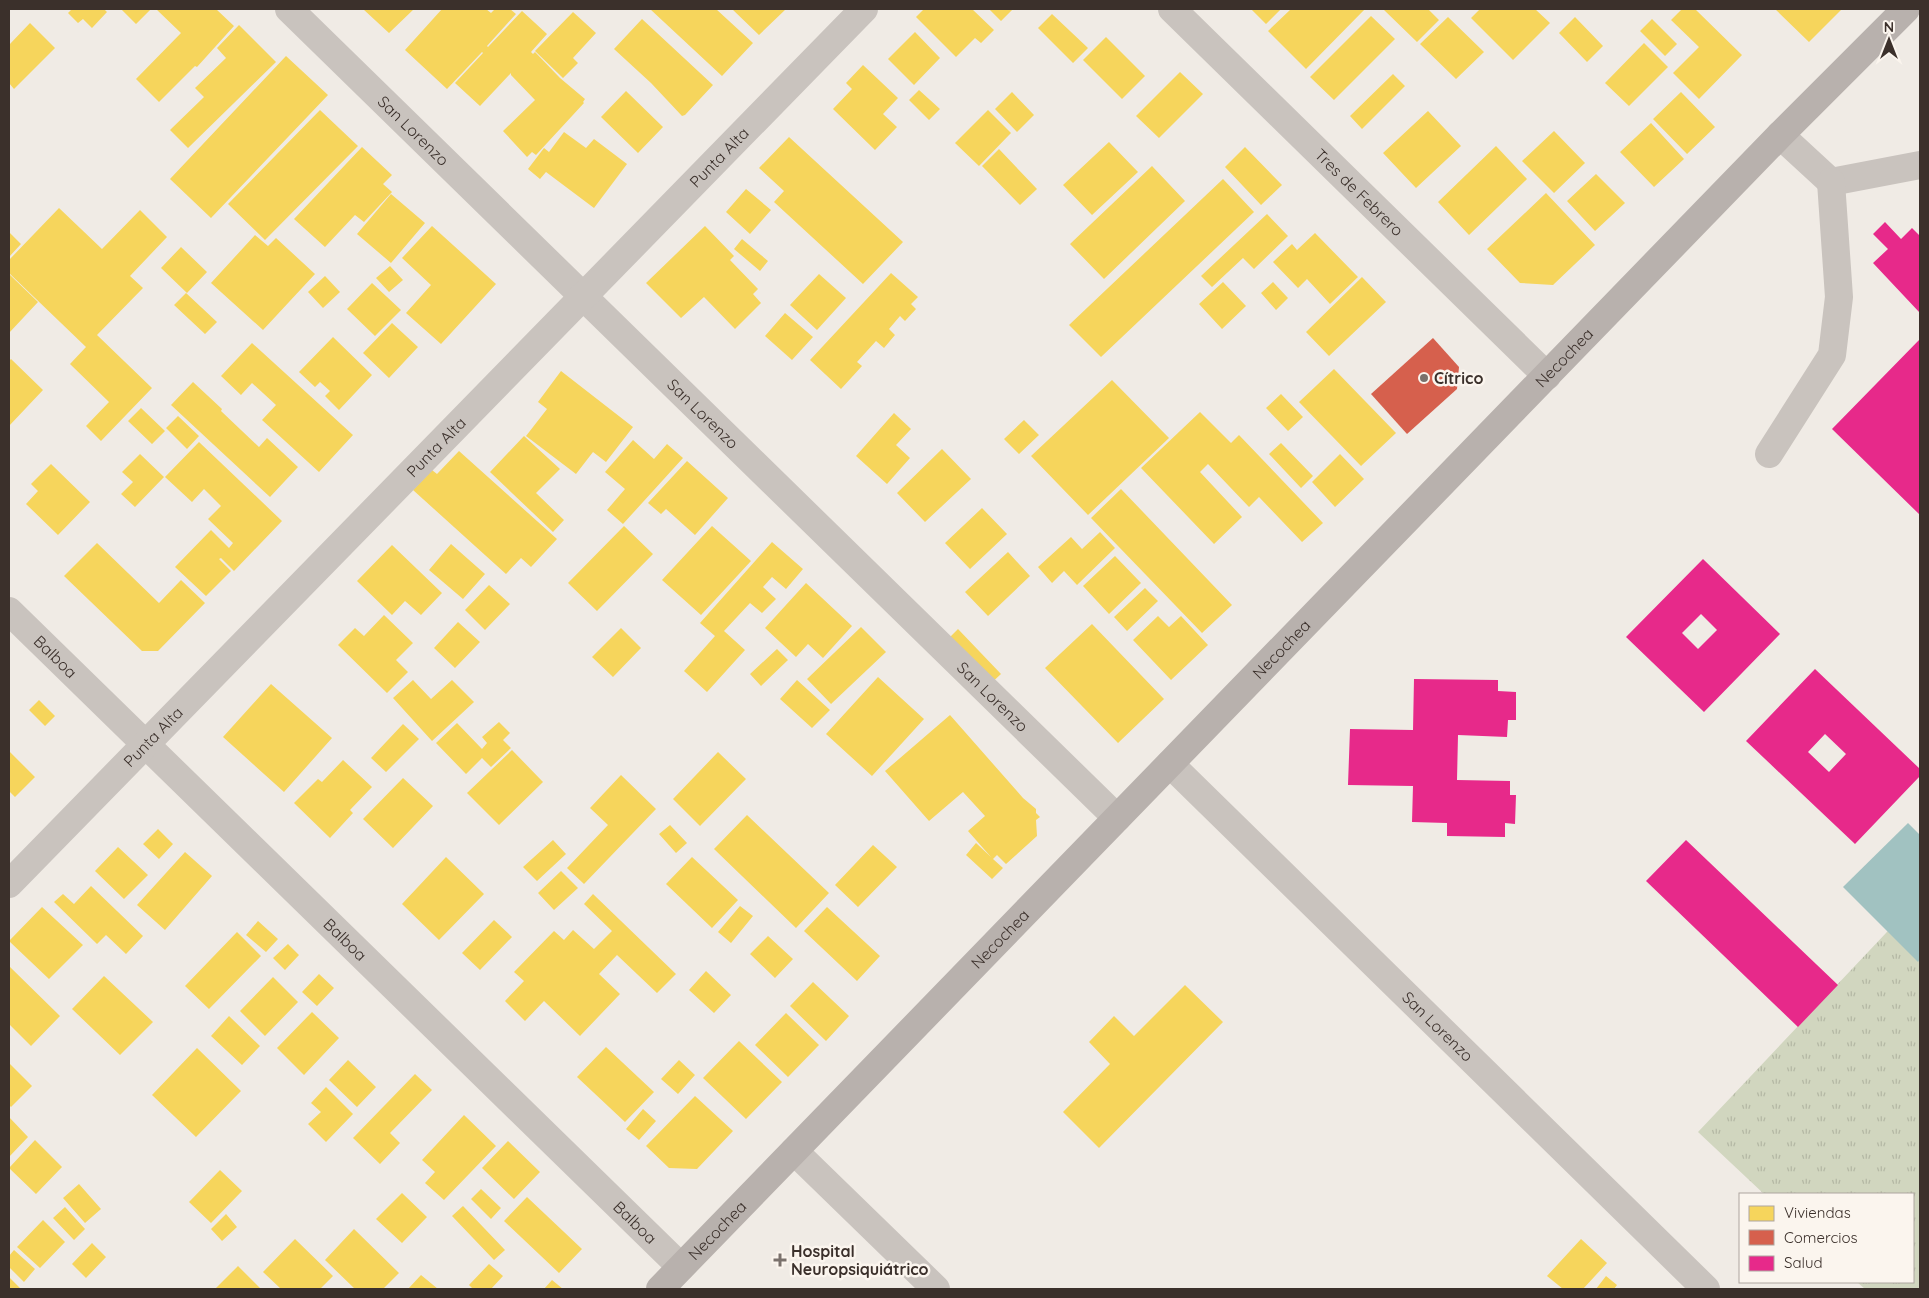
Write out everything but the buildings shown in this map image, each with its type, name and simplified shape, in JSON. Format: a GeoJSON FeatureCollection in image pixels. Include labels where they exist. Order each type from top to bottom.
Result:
{"type":"FeatureCollection","features":[{"type":"Feature","properties":{"kind":"main road","name":"Necochea"},"geometry":{"type":"LineString","coordinates":[[660,1289],[1780,135],[1906,9]]}},
{"type":"Feature","properties":{"kind":"street","name":"San Lorenzo"},"geometry":{"type":"LineString","coordinates":[[289,9],[1117,818]]}},
{"type":"Feature","properties":{"kind":"street","name":"Punta Alta"},"geometry":{"type":"LineString","coordinates":[[9,884],[864,9]]}},
{"type":"Feature","properties":{"kind":"street","name":"Tres de Febrero"},"geometry":{"type":"LineString","coordinates":[[1172,9],[1547,376]]}},
{"type":"Feature","properties":{"kind":"street"},"geometry":{"type":"LineString","coordinates":[[1769,454],[1832,355],[1839,297],[1831,182],[1780,135]]}},
{"type":"Feature","properties":{"kind":"street"},"geometry":{"type":"LineString","coordinates":[[1831,182],[1920,166]]}},
{"type":"Feature","properties":{"kind":"street","name":"Balboa"},"geometry":{"type":"LineString","coordinates":[[9,611],[681,1268]]}},
{"type":"Feature","properties":{"kind":"street","name":"San Lorenzo"},"geometry":{"type":"LineString","coordinates":[[1170,764],[1706,1289]]}},
{"type":"Feature","properties":{"kind":"street"},"geometry":{"type":"LineString","coordinates":[[794,1151],[936,1289]]}},
{"type":"Feature","properties":{"kind":"green space"},"geometry":{"type":"Polygon","coordinates":[[[1920,897],[1920,1289],[1865,1289],[1858,1283],[1914,1283],[1914,1193],[1763,1193],[1698,1132],[1920,897]]]}},
{"type":"Feature","properties":{"kind":"water"},"geometry":{"type":"Polygon","coordinates":[[[1908,823],[1920,835],[1920,959],[1918,962],[1843,887],[1908,823]]]}},
{"type":"Feature","properties":{"kind":"place","name":"Cítrico"},"geometry":{"type":"Point","coordinates":[1424,378]}},
{"type":"Feature","properties":{"kind":"place","name":"Hospital Neuropsiquiátrico"},"geometry":{"type":"Point","coordinates":[780,1260]}}]}
